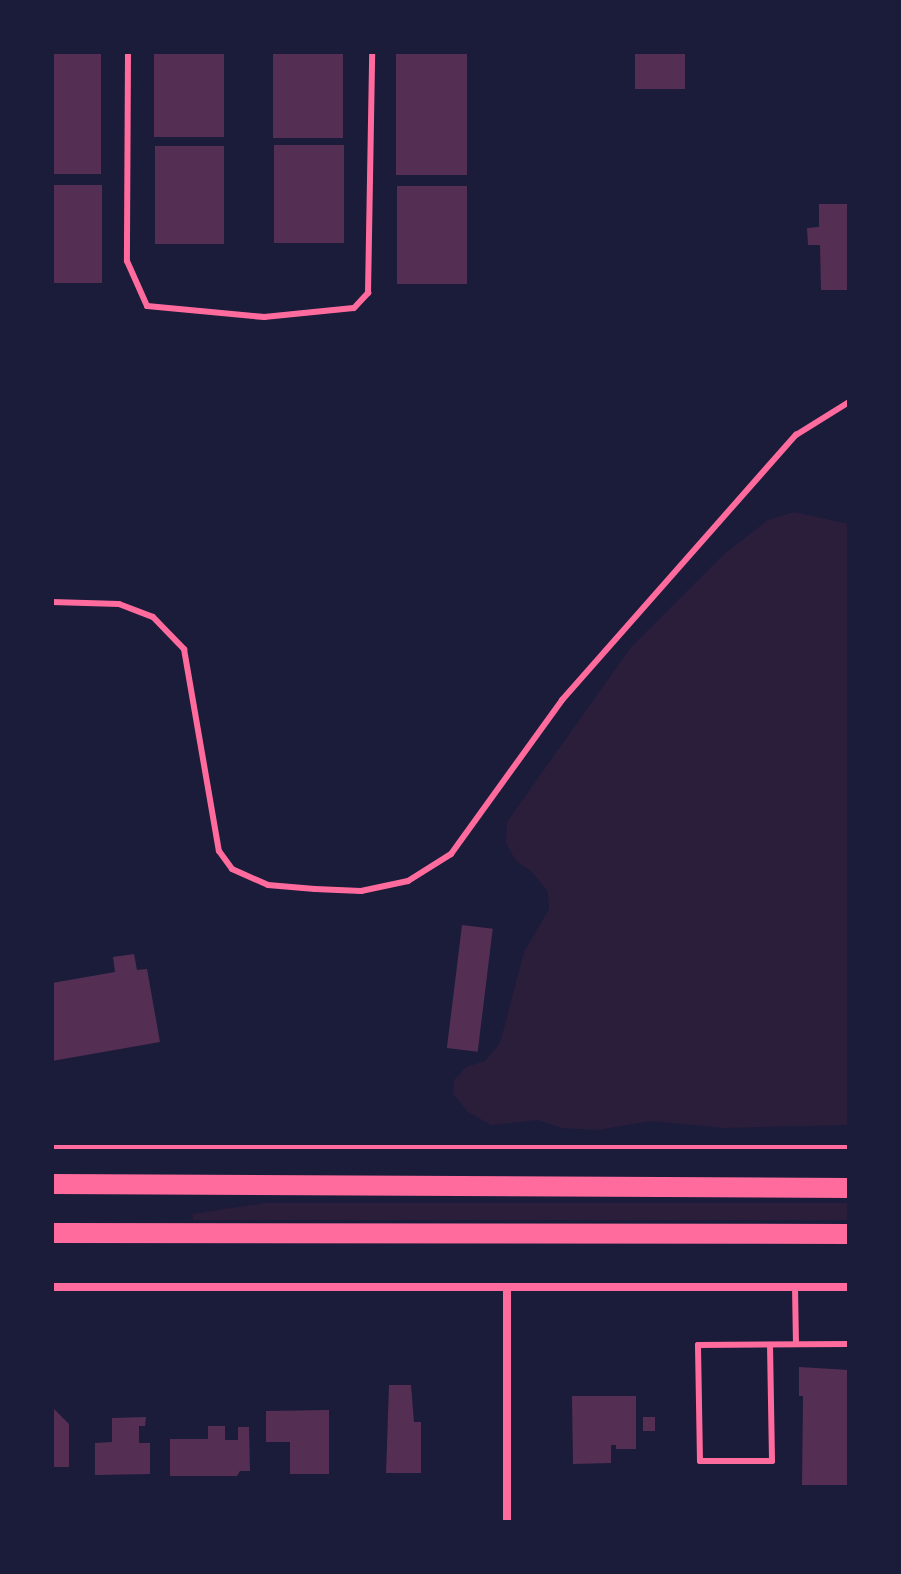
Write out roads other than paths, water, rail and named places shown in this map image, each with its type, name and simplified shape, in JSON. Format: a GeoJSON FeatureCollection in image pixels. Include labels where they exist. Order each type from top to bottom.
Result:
{"type":"FeatureCollection","features":[{"type":"Feature","properties":{"kind":"main road"},"geometry":{"type":"LineString","coordinates":[[52,1184],[849,1188]]}},
{"type":"Feature","properties":{"kind":"main road"},"geometry":{"type":"LineString","coordinates":[[52,1233],[849,1234]]}},
{"type":"Feature","properties":{"kind":"street"},"geometry":{"type":"LineString","coordinates":[[52,1287],[849,1287]]}},
{"type":"Feature","properties":{"kind":"street"},"geometry":{"type":"LineString","coordinates":[[507,1288],[507,1522]]}},
{"type":"Feature","properties":{"kind":"lane"},"geometry":{"type":"LineString","coordinates":[[128,52],[127,261],[147,306],[264,317],[354,308],[368,293],[372,52]]}},
{"type":"Feature","properties":{"kind":"lane"},"geometry":{"type":"LineString","coordinates":[[52,602],[119,604],[153,617],[184,649],[219,851],[232,869],[268,885],[315,889],[361,891],[408,881],[451,854],[562,700],[796,435],[849,402]]}},
{"type":"Feature","properties":{"kind":"lane"},"geometry":{"type":"LineString","coordinates":[[795,1287],[796,1344]]}},
{"type":"Feature","properties":{"kind":"lane"},"geometry":{"type":"LineString","coordinates":[[770,1345],[772,1461],[700,1461],[698,1345],[849,1344]]}}]}
